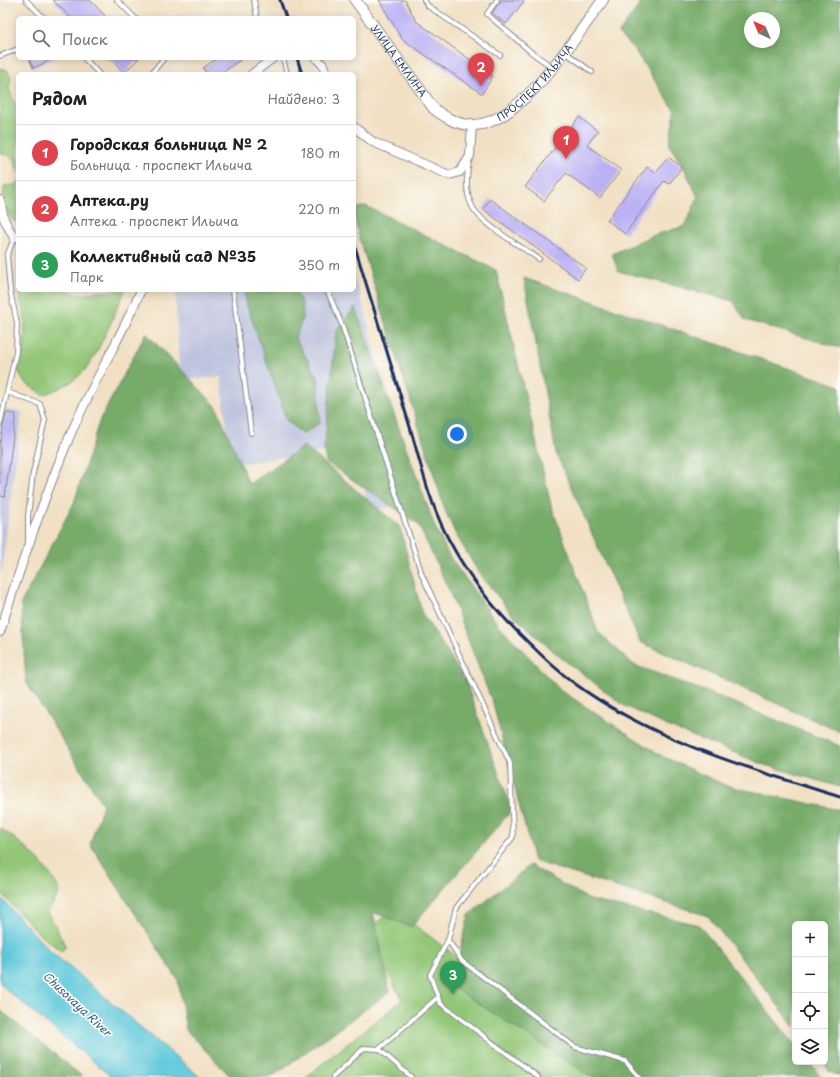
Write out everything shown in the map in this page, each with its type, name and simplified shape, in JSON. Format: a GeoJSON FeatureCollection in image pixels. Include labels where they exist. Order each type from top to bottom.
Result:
{"type":"FeatureCollection","features":[{"type":"Feature","properties":{"kind":"street","name":"УЛИЦА ЕМЛИНА"},"geometry":{"type":"LineString","coordinates":[[355,0],[421,94],[434,109],[446,117]]}},
{"type":"Feature","properties":{"kind":"street","name":"ПРОСПЕКТ ИЛЬИЧА"},"geometry":{"type":"LineString","coordinates":[[446,117],[459,123],[472,125],[494,121],[512,110],[524,100],[565,51],[602,0]]}},
{"type":"Feature","properties":{"kind":"street"},"geometry":{"type":"LineString","coordinates":[[255,72],[270,60]]}},
{"type":"Feature","properties":{"kind":"street"},"geometry":{"type":"LineString","coordinates":[[318,60],[323,65],[325,72]]}},
{"type":"Feature","properties":{"kind":"street"},"geometry":{"type":"LineString","coordinates":[[356,129],[373,142],[449,175],[460,172],[470,156],[472,125]]}},
{"type":"Feature","properties":{"kind":"street"},"geometry":{"type":"LineString","coordinates":[[0,200],[4,219],[16,237]]}},
{"type":"Feature","properties":{"kind":"street"},"geometry":{"type":"LineString","coordinates":[[0,632],[28,546],[67,442],[96,381],[125,328],[140,292]]}},
{"type":"Feature","properties":{"kind":"lane"},"geometry":{"type":"LineString","coordinates":[[26,0],[42,16]]}},
{"type":"Feature","properties":{"kind":"lane"},"geometry":{"type":"LineString","coordinates":[[117,0],[133,16]]}},
{"type":"Feature","properties":{"kind":"lane"},"geometry":{"type":"LineString","coordinates":[[254,0],[257,16]]}},
{"type":"Feature","properties":{"kind":"lane"},"geometry":{"type":"LineString","coordinates":[[424,0],[428,6],[500,55]]}},
{"type":"Feature","properties":{"kind":"lane"},"geometry":{"type":"LineString","coordinates":[[497,0],[487,14],[530,52],[552,66]]}},
{"type":"Feature","properties":{"kind":"lane"},"geometry":{"type":"LineString","coordinates":[[0,56],[16,50]]}},
{"type":"Feature","properties":{"kind":"lane"},"geometry":{"type":"LineString","coordinates":[[565,51],[592,72]]}},
{"type":"Feature","properties":{"kind":"lane"},"geometry":{"type":"LineString","coordinates":[[86,60],[97,72]]}},
{"type":"Feature","properties":{"kind":"lane"},"geometry":{"type":"LineString","coordinates":[[153,72],[162,60]]}},
{"type":"Feature","properties":{"kind":"lane"},"geometry":{"type":"LineString","coordinates":[[284,60],[287,72]]}},
{"type":"Feature","properties":{"kind":"lane"},"geometry":{"type":"LineString","coordinates":[[470,156],[466,189],[473,208],[488,222],[539,259]]}},
{"type":"Feature","properties":{"kind":"lane"},"geometry":{"type":"LineString","coordinates":[[0,424],[16,352],[17,323],[10,290],[6,256],[16,237]]}},
{"type":"Feature","properties":{"kind":"lane"},"geometry":{"type":"LineString","coordinates":[[233,292],[251,433]]}},
{"type":"Feature","properties":{"kind":"lane"},"geometry":{"type":"LineString","coordinates":[[328,292],[342,325],[422,575],[510,763],[513,837],[456,908],[448,940],[430,975],[440,1003],[538,1077]]}},
{"type":"Feature","properties":{"kind":"lane"},"geometry":{"type":"LineString","coordinates":[[6,392],[40,404],[45,420],[33,472],[28,516],[28,546]]}},
{"type":"Feature","properties":{"kind":"lane"},"geometry":{"type":"LineString","coordinates":[[448,940],[462,961],[575,1047],[625,1060],[638,1077]]}},
{"type":"Feature","properties":{"kind":"lane"},"geometry":{"type":"LineString","coordinates":[[333,1077],[364,1048],[379,1048],[438,997]]}},
{"type":"Feature","properties":{"kind":"lane"},"geometry":{"type":"LineString","coordinates":[[379,1048],[411,1077]]}},
{"type":"Feature","properties":{"kind":"shaded area"},"geometry":{"type":"Polygon","coordinates":[[[356,281],[417,501],[370,511],[353,447],[231,465],[221,377],[180,380],[175,292],[356,292],[356,281]]]}},
{"type":"Feature","properties":{"kind":"shaded area"},"geometry":{"type":"Polygon","coordinates":[[[0,408],[22,412],[1,573],[0,573],[0,408]]]}},
{"type":"Feature","properties":{"kind":"green space"},"geometry":{"type":"Polygon","coordinates":[[[643,0],[840,0],[840,348],[745,320],[733,301],[618,271],[612,254],[651,236],[685,226],[698,197],[683,166],[669,145],[675,111],[633,48],[618,34],[643,0]]]}},
{"type":"Feature","properties":{"kind":"green space"},"geometry":{"type":"Polygon","coordinates":[[[0,68],[7,70],[11,77],[9,89],[16,106],[16,167],[14,161],[9,155],[0,154],[0,68]]]}},
{"type":"Feature","properties":{"kind":"green space"},"geometry":{"type":"Polygon","coordinates":[[[16,184],[16,222],[13,221],[8,213],[3,199],[5,186],[16,184]]]}},
{"type":"Feature","properties":{"kind":"green space"},"geometry":{"type":"Polygon","coordinates":[[[366,206],[496,270],[551,505],[598,632],[634,665],[712,694],[840,746],[840,787],[765,765],[667,726],[623,705],[559,656],[512,614],[479,573],[455,533],[445,510],[358,234],[356,224],[357,208],[366,206]]]}},
{"type":"Feature","properties":{"kind":"green space"},"geometry":{"type":"Polygon","coordinates":[[[524,278],[840,386],[840,732],[640,642],[556,453],[524,278]]]}},
{"type":"Feature","properties":{"kind":"green space"},"geometry":{"type":"Polygon","coordinates":[[[18,292],[71,292],[78,296],[96,292],[124,292],[106,333],[88,366],[69,383],[43,395],[24,382],[18,370],[24,347],[25,320],[18,292]]]}},
{"type":"Feature","properties":{"kind":"green space"},"geometry":{"type":"Polygon","coordinates":[[[244,292],[295,292],[301,302],[303,314],[295,338],[318,378],[320,423],[303,434],[287,421],[247,306],[244,292]]]}},
{"type":"Feature","properties":{"kind":"green space"},"geometry":{"type":"Polygon","coordinates":[[[355,307],[435,527],[449,556],[498,624],[560,690],[662,756],[727,786],[840,810],[840,1077],[829,1071],[825,1065],[828,1065],[828,921],[792,921],[792,1023],[708,916],[534,861],[493,704],[448,588],[418,524],[326,462],[324,451],[336,332],[355,307]]]}},
{"type":"Feature","properties":{"kind":"green space"},"geometry":{"type":"Polygon","coordinates":[[[146,333],[216,406],[249,484],[304,446],[400,527],[422,613],[465,680],[512,810],[411,927],[373,912],[390,992],[271,1077],[231,1077],[186,1030],[178,980],[90,844],[103,805],[26,682],[21,603],[74,503],[99,422],[146,333]]]}},
{"type":"Feature","properties":{"kind":"green space"},"geometry":{"type":"Polygon","coordinates":[[[0,828],[26,848],[42,864],[60,891],[48,912],[66,947],[61,951],[39,934],[0,892],[0,828]]]}},
{"type":"Feature","properties":{"kind":"green space"},"geometry":{"type":"Polygon","coordinates":[[[530,865],[590,900],[699,925],[792,1041],[792,1065],[811,1065],[821,1077],[592,1077],[451,986],[469,915],[530,865]]]}},
{"type":"Feature","properties":{"kind":"green space"},"geometry":{"type":"Polygon","coordinates":[[[392,908],[616,1077],[306,1077],[402,1000],[367,934],[392,908]]]}},
{"type":"Feature","properties":{"kind":"green space"},"geometry":{"type":"Polygon","coordinates":[[[0,1010],[83,1077],[0,1077],[0,1010]]]}},
{"type":"Feature","properties":{"kind":"water","name":"Chusovaya River"},"geometry":{"type":"Polygon","coordinates":[[[0,897],[50,951],[200,1077],[112,1077],[9,992],[0,983],[0,897]]]}},
{"type":"Feature","properties":{"kind":"building"},"geometry":{"type":"Polygon","coordinates":[[[53,0],[90,0],[105,16],[69,16],[53,0]]]}},
{"type":"Feature","properties":{"kind":"building"},"geometry":{"type":"Polygon","coordinates":[[[379,0],[405,0],[416,21],[493,76],[482,94],[402,39],[379,0]]]}},
{"type":"Feature","properties":{"kind":"building"},"geometry":{"type":"Polygon","coordinates":[[[501,0],[525,0],[506,24],[492,13],[501,0]]]}},
{"type":"Feature","properties":{"kind":"building"},"geometry":{"type":"Polygon","coordinates":[[[30,60],[51,60],[33,68],[30,60]]]}},
{"type":"Feature","properties":{"kind":"building"},"geometry":{"type":"Polygon","coordinates":[[[112,60],[137,60],[125,72],[123,72],[112,60]]]}},
{"type":"Feature","properties":{"kind":"building"},"geometry":{"type":"Polygon","coordinates":[[[215,60],[240,60],[223,72],[206,72],[203,68],[215,60]]]}},
{"type":"Feature","properties":{"kind":"building"},"geometry":{"type":"Polygon","coordinates":[[[579,117],[598,131],[587,145],[621,170],[600,198],[566,173],[544,201],[525,187],[579,117]]]}},
{"type":"Feature","properties":{"kind":"building"},"geometry":{"type":"Polygon","coordinates":[[[668,157],[682,167],[669,184],[664,181],[625,234],[607,220],[647,167],[656,173],[668,157]]]}},
{"type":"Feature","properties":{"kind":"building"},"geometry":{"type":"Polygon","coordinates":[[[490,199],[586,268],[578,279],[483,209],[490,199]]]}},
{"type":"Feature","properties":{"kind":"building"},"geometry":{"type":"Polygon","coordinates":[[[6,413],[16,414],[5,497],[0,496],[0,443],[6,413]]]}},
{"type":"Feature","properties":{"kind":"railway"},"geometry":{"type":"LineString","coordinates":[[280,0],[285,16]]}},
{"type":"Feature","properties":{"kind":"railway"},"geometry":{"type":"LineString","coordinates":[[298,60],[301,72]]}},
{"type":"Feature","properties":{"kind":"railway"},"geometry":{"type":"LineString","coordinates":[[356,251],[410,427],[426,485],[436,513],[457,554],[475,582],[495,608],[517,632],[574,683],[604,703],[636,721],[702,751],[840,797]]}},
{"type":"Feature","properties":{"kind":"place","name":"Аптека.ру"},"geometry":{"type":"Point","coordinates":[481,86]}},
{"type":"Feature","properties":{"kind":"place","name":"Городская больница № 2"},"geometry":{"type":"Point","coordinates":[566,159]}},
{"type":"Feature","properties":{"kind":"place","name":"Коллективный сад №35"},"geometry":{"type":"Point","coordinates":[453,994]}}]}
